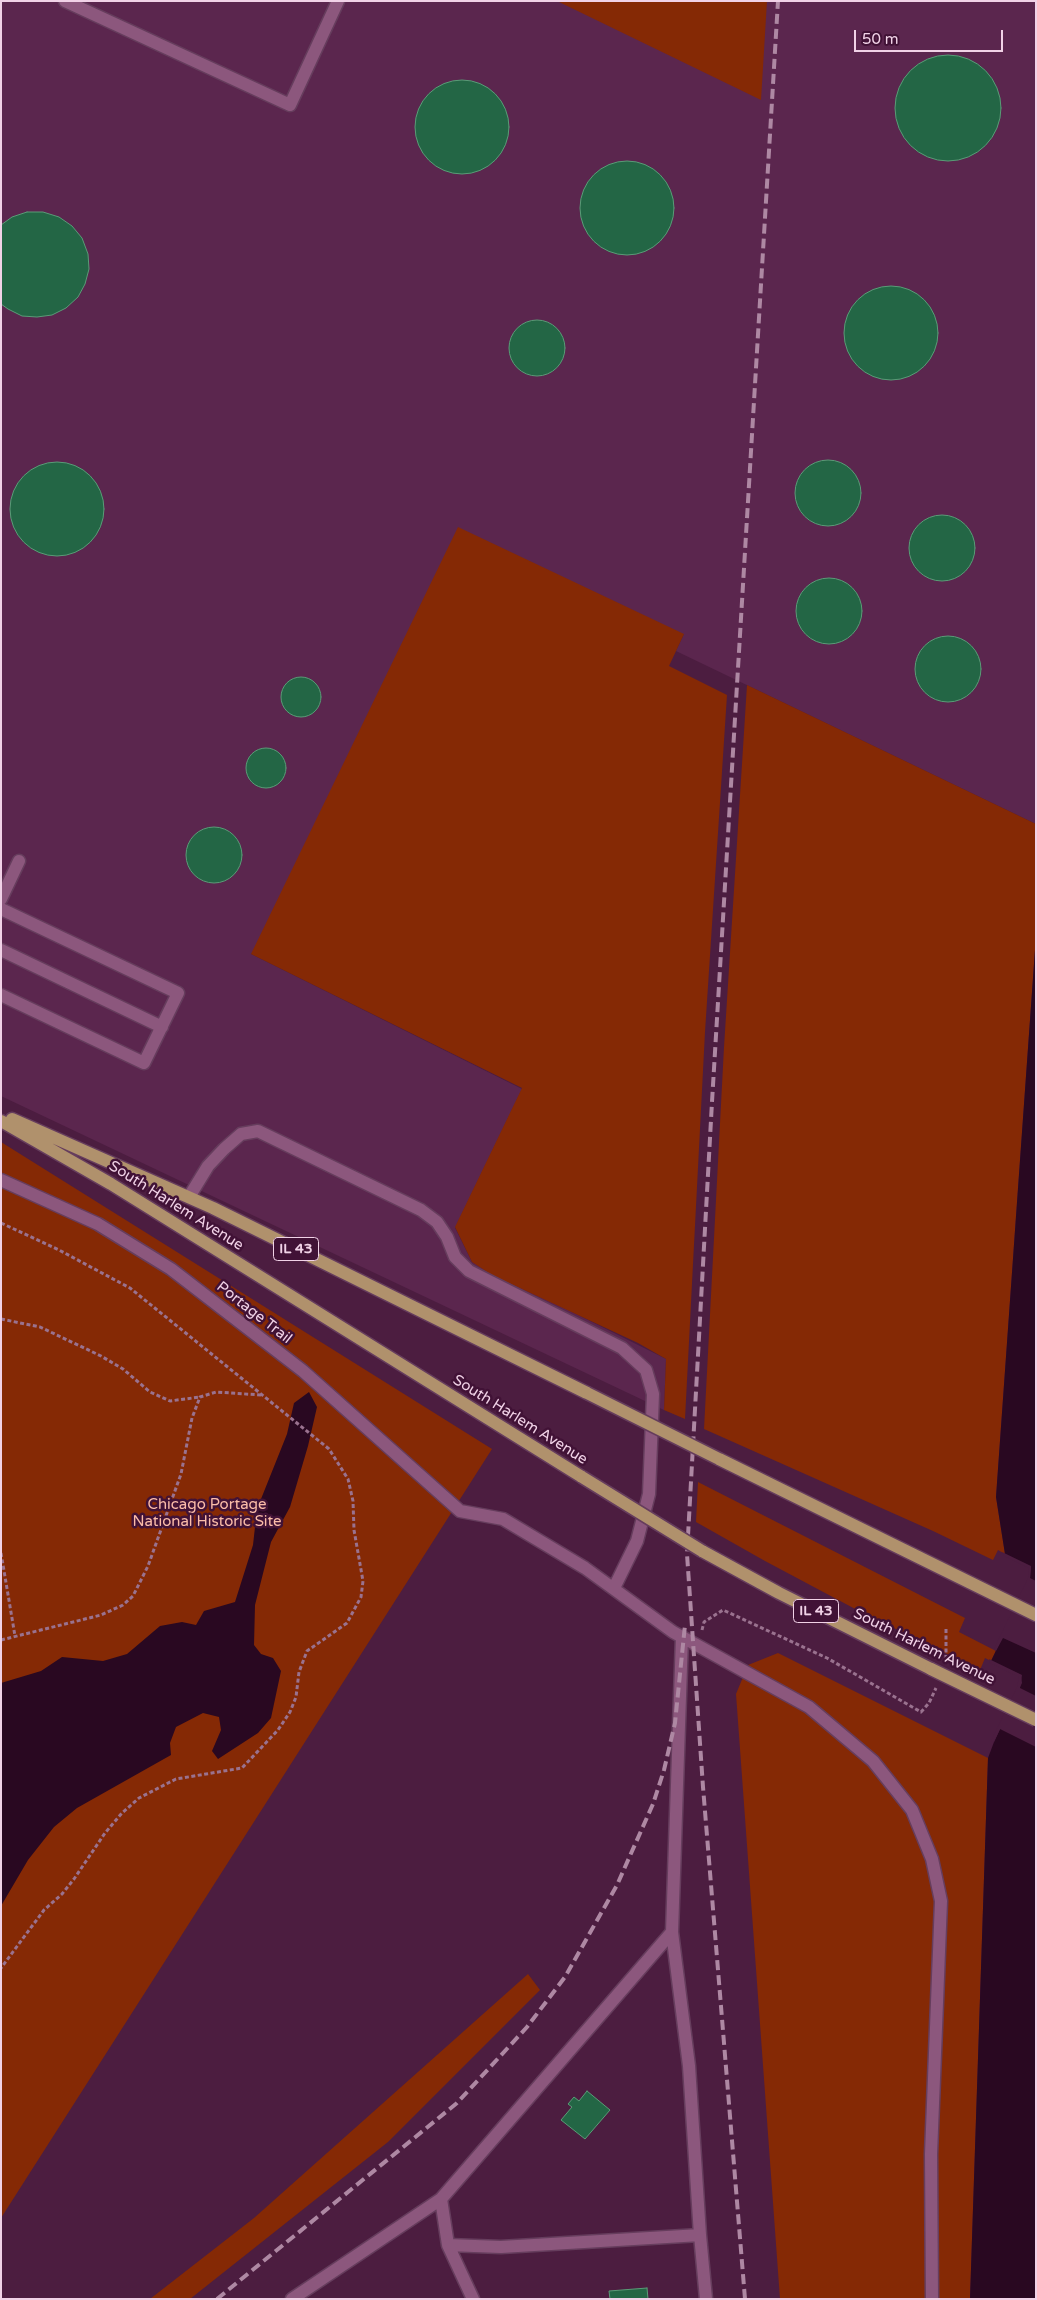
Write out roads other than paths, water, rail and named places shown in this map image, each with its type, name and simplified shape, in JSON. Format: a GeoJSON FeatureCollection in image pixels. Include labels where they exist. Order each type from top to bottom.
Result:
{"type":"FeatureCollection","features":[{"type":"Feature","properties":{"kind":"main road","name":"South Harlem Avenue"},"geometry":{"type":"LineString","coordinates":[[1,1114],[189,1197],[1036,1615]]}},
{"type":"Feature","properties":{"kind":"main road","name":"South Harlem Avenue"},"geometry":{"type":"LineString","coordinates":[[1,1121],[111,1184],[678,1537],[779,1593],[1036,1720]]}},
{"type":"Feature","properties":{"kind":"street"},"geometry":{"type":"LineString","coordinates":[[65,1],[290,105],[338,1]]}},
{"type":"Feature","properties":{"kind":"street"},"geometry":{"type":"LineString","coordinates":[[1,899],[19,861]]}},
{"type":"Feature","properties":{"kind":"street"},"geometry":{"type":"LineString","coordinates":[[1,909],[178,993],[144,1063],[1,995]]}},
{"type":"Feature","properties":{"kind":"street"},"geometry":{"type":"LineString","coordinates":[[1,950],[162,1027]]}},
{"type":"Feature","properties":{"kind":"street"},"geometry":{"type":"LineString","coordinates":[[189,1197],[208,1166],[224,1149],[241,1134],[258,1131],[421,1210],[437,1222],[447,1237],[455,1257],[469,1271],[622,1348],[646,1370],[653,1394],[649,1494],[637,1541],[614,1588],[682,1637],[809,1707],[873,1761],[912,1810],[932,1858],[941,1901],[931,2154],[932,2299]]}},
{"type":"Feature","properties":{"kind":"street","name":"Portage Trail"},"geometry":{"type":"LineString","coordinates":[[1,1180],[98,1224],[171,1269],[302,1371],[460,1511],[503,1519],[585,1568],[614,1588]]}},
{"type":"Feature","properties":{"kind":"street"},"geometry":{"type":"LineString","coordinates":[[682,1637],[672,1932],[689,2066],[706,2299]]}},
{"type":"Feature","properties":{"kind":"street"},"geometry":{"type":"LineString","coordinates":[[292,2299],[441,2199],[672,1932]]}},
{"type":"Feature","properties":{"kind":"street"},"geometry":{"type":"LineString","coordinates":[[441,2199],[448,2245],[473,2299]]}},
{"type":"Feature","properties":{"kind":"street"},"geometry":{"type":"LineString","coordinates":[[448,2245],[501,2247],[700,2235]]}},
{"type":"Feature","properties":{"kind":"railway"},"geometry":{"type":"LineString","coordinates":[[745,2299],[703,1787],[687,1554],[778,1]]}},
{"type":"Feature","properties":{"kind":"railway"},"geometry":{"type":"LineString","coordinates":[[217,2299],[457,2103],[527,2027],[565,1977],[617,1885],[653,1804],[664,1770],[675,1723],[685,1625]]}},
{"type":"Feature","properties":{"kind":"park label","name":"Chicago Portage National Historic Site"},"geometry":{"type":"Point","coordinates":[207,1514]}}]}
